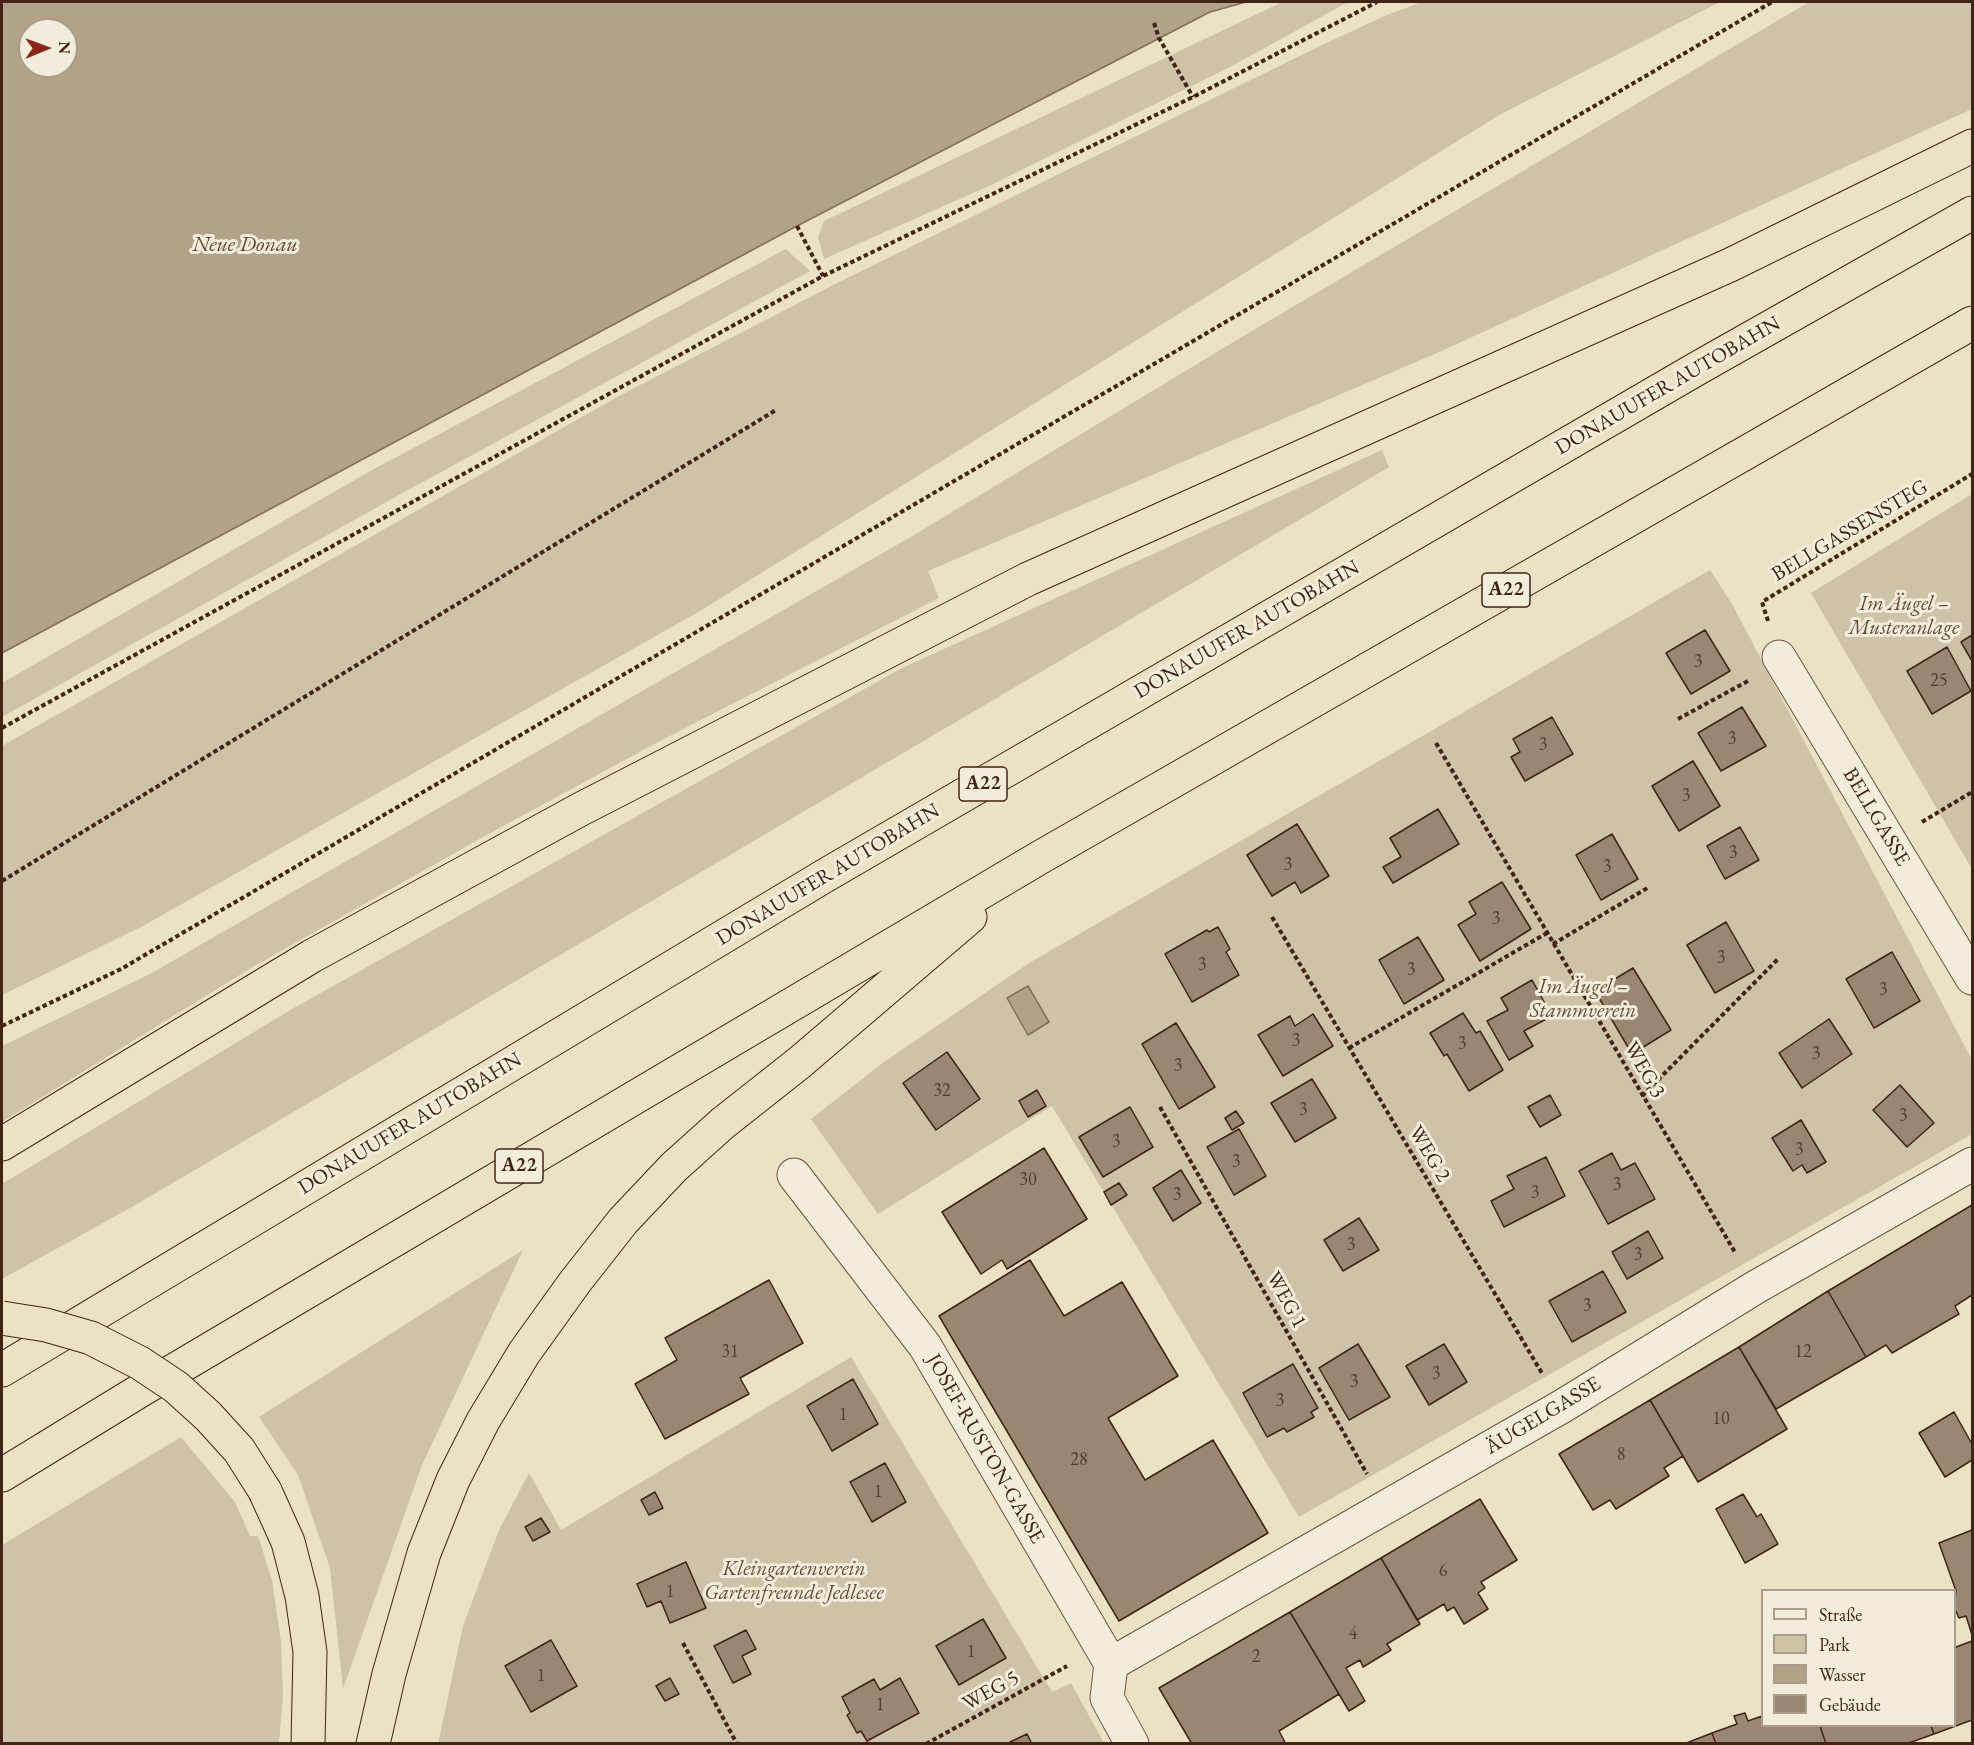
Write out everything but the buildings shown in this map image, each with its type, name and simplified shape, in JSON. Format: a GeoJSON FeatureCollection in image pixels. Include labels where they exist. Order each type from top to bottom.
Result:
{"type":"FeatureCollection","features":[{"type":"Feature","properties":{"kind":"highway"},"geometry":{"type":"LineString","coordinates":[[2,1144],[333,945],[581,809],[1028,579],[1308,452],[1536,354],[1687,285],[1972,146]]}},
{"type":"Feature","properties":{"kind":"highway","name":"DONAUUFER AUTOBAHN"},"geometry":{"type":"LineString","coordinates":[[2,1370],[826,875],[1677,380],[1972,213]]}},
{"type":"Feature","properties":{"kind":"highway","name":"A22"},"geometry":{"type":"LineString","coordinates":[[2,1475],[141,1390],[1039,858],[1972,323]]}},
{"type":"Feature","properties":{"kind":"highway"},"geometry":{"type":"LineString","coordinates":[[373,1743],[389,1674],[424,1552],[453,1480],[506,1382],[575,1282],[623,1221],[674,1167],[1039,858]]}},
{"type":"Feature","properties":{"kind":"highway"},"geometry":{"type":"LineString","coordinates":[[2,1318],[46,1325],[91,1338],[140,1363],[176,1386],[208,1416],[238,1450],[265,1491],[288,1542],[302,1596],[310,1652],[311,1711],[308,1743]]}},
{"type":"Feature","properties":{"kind":"street","name":"BELLGASSE"},"geometry":{"type":"LineString","coordinates":[[1781,659],[1972,978]]}},
{"type":"Feature","properties":{"kind":"street","name":"ÄUGELGASSE"},"geometry":{"type":"LineString","coordinates":[[1111,1664],[1561,1407],[1756,1287],[1972,1164]]}},
{"type":"Feature","properties":{"kind":"street","name":"JOSEF-RUSTON-GASSE"},"geometry":{"type":"LineString","coordinates":[[794,1175],[925,1346],[1111,1664]]}},
{"type":"Feature","properties":{"kind":"street"},"geometry":{"type":"LineString","coordinates":[[1111,1664],[1107,1698],[1132,1743]]}},
{"type":"Feature","properties":{"kind":"path"},"geometry":{"type":"LineString","coordinates":[[2,728],[823,276],[1193,97],[1377,2]]}},
{"type":"Feature","properties":{"kind":"path"},"geometry":{"type":"LineString","coordinates":[[2,1026],[121,969],[1772,2]]}},
{"type":"Feature","properties":{"kind":"path"},"geometry":{"type":"LineString","coordinates":[[1154,23],[1159,38],[1193,97]]}},
{"type":"Feature","properties":{"kind":"path"},"geometry":{"type":"LineString","coordinates":[[797,226],[823,276]]}},
{"type":"Feature","properties":{"kind":"path"},"geometry":{"type":"LineString","coordinates":[[2,880],[776,410]]}},
{"type":"Feature","properties":{"kind":"path","name":"BELLGASSENSTEG"},"geometry":{"type":"LineString","coordinates":[[1781,659],[1762,602],[1972,474]]}},
{"type":"Feature","properties":{"kind":"path"},"geometry":{"type":"LineString","coordinates":[[1678,719],[1781,659]]}},
{"type":"Feature","properties":{"kind":"path","name":"WEG 3"},"geometry":{"type":"LineString","coordinates":[[1436,743],[1756,1287]]}},
{"type":"Feature","properties":{"kind":"path"},"geometry":{"type":"LineString","coordinates":[[1891,841],[1972,792]]}},
{"type":"Feature","properties":{"kind":"path"},"geometry":{"type":"LineString","coordinates":[[1553,944],[1649,887]]}},
{"type":"Feature","properties":{"kind":"path","name":"WEG 2"},"geometry":{"type":"LineString","coordinates":[[1272,917],[1561,1407]]}},
{"type":"Feature","properties":{"kind":"path"},"geometry":{"type":"LineString","coordinates":[[1349,1048],[1547,933]]}},
{"type":"Feature","properties":{"kind":"path"},"geometry":{"type":"LineString","coordinates":[[1642,1096],[1778,959]]}},
{"type":"Feature","properties":{"kind":"path","name":"WEG 1"},"geometry":{"type":"LineString","coordinates":[[1160,1107],[1387,1508]]}},
{"type":"Feature","properties":{"kind":"path"},"geometry":{"type":"LineString","coordinates":[[683,1643],[737,1743]]}},
{"type":"Feature","properties":{"kind":"path","name":"WEG 5"},"geometry":{"type":"LineString","coordinates":[[926,1743],[1070,1664]]}},
{"type":"Feature","properties":{"kind":"green space"},"geometry":{"type":"Polygon","coordinates":[[[1282,2],[1348,2],[1232,66],[989,186],[824,259],[818,237],[824,221],[1282,2]]]}},
{"type":"Feature","properties":{"kind":"green space"},"geometry":{"type":"Polygon","coordinates":[[[1422,2],[1720,2],[1501,114],[700,611],[143,926],[2,995],[2,746],[619,396],[841,281],[1324,44],[1387,15],[1422,2]]]}},
{"type":"Feature","properties":{"kind":"green space"},"geometry":{"type":"Polygon","coordinates":[[[1809,2],[1972,2],[1972,109],[1437,353],[928,571],[939,598],[658,742],[483,837],[251,968],[2,1122],[2,1046],[148,975],[914,535],[1235,341],[1809,2]]]}},
{"type":"Feature","properties":{"kind":"green space"},"geometry":{"type":"Polygon","coordinates":[[[786,249],[810,271],[399,495],[2,717],[2,683],[372,470],[786,249]]]}},
{"type":"Feature","properties":{"kind":"green space"},"geometry":{"type":"Polygon","coordinates":[[[1382,450],[1389,467],[132,1207],[2,1279],[2,1184],[292,1009],[902,668],[1382,450]]]}},
{"type":"Feature","properties":{"kind":"green space","name":"Im Äugel – Musteranlage"},"geometry":{"type":"Polygon","coordinates":[[[1972,494],[1972,869],[1811,593],[1972,494]]]}},
{"type":"Feature","properties":{"kind":"green space","name":"Im Äugel – Stammverein"},"geometry":{"type":"Polygon","coordinates":[[[1710,570],[1732,604],[1972,1060],[1972,1134],[1299,1517],[1052,1106],[878,1214],[811,1119],[884,1062],[1029,963],[1710,570]]]}},
{"type":"Feature","properties":{"kind":"green space"},"geometry":{"type":"Polygon","coordinates":[[[523,1250],[422,1465],[343,1689],[330,1568],[298,1475],[259,1417],[523,1250]]]}},
{"type":"Feature","properties":{"kind":"green space","name":"Kleingartenverein Gartenfreunde Jedlesee"},"geometry":{"type":"Polygon","coordinates":[[[851,1357],[1052,1692],[1071,1683],[1104,1743],[438,1744],[463,1626],[499,1530],[529,1473],[561,1530],[851,1357]]]}},
{"type":"Feature","properties":{"kind":"green space"},"geometry":{"type":"Polygon","coordinates":[[[181,1437],[235,1502],[250,1536],[258,1536],[272,1580],[281,1642],[283,1696],[279,1743],[2,1743],[2,1545],[181,1437]]]}},
{"type":"Feature","properties":{"kind":"water","name":"Neue Donau"},"geometry":{"type":"Polygon","coordinates":[[[2,2],[1246,2],[1210,12],[797,226],[2,653],[2,2]]]}},
{"type":"Feature","properties":{"kind":"water"},"geometry":{"type":"Polygon","coordinates":[[[1028,986],[1049,1022],[1028,1035],[1007,998],[1028,986]]]}}]}
